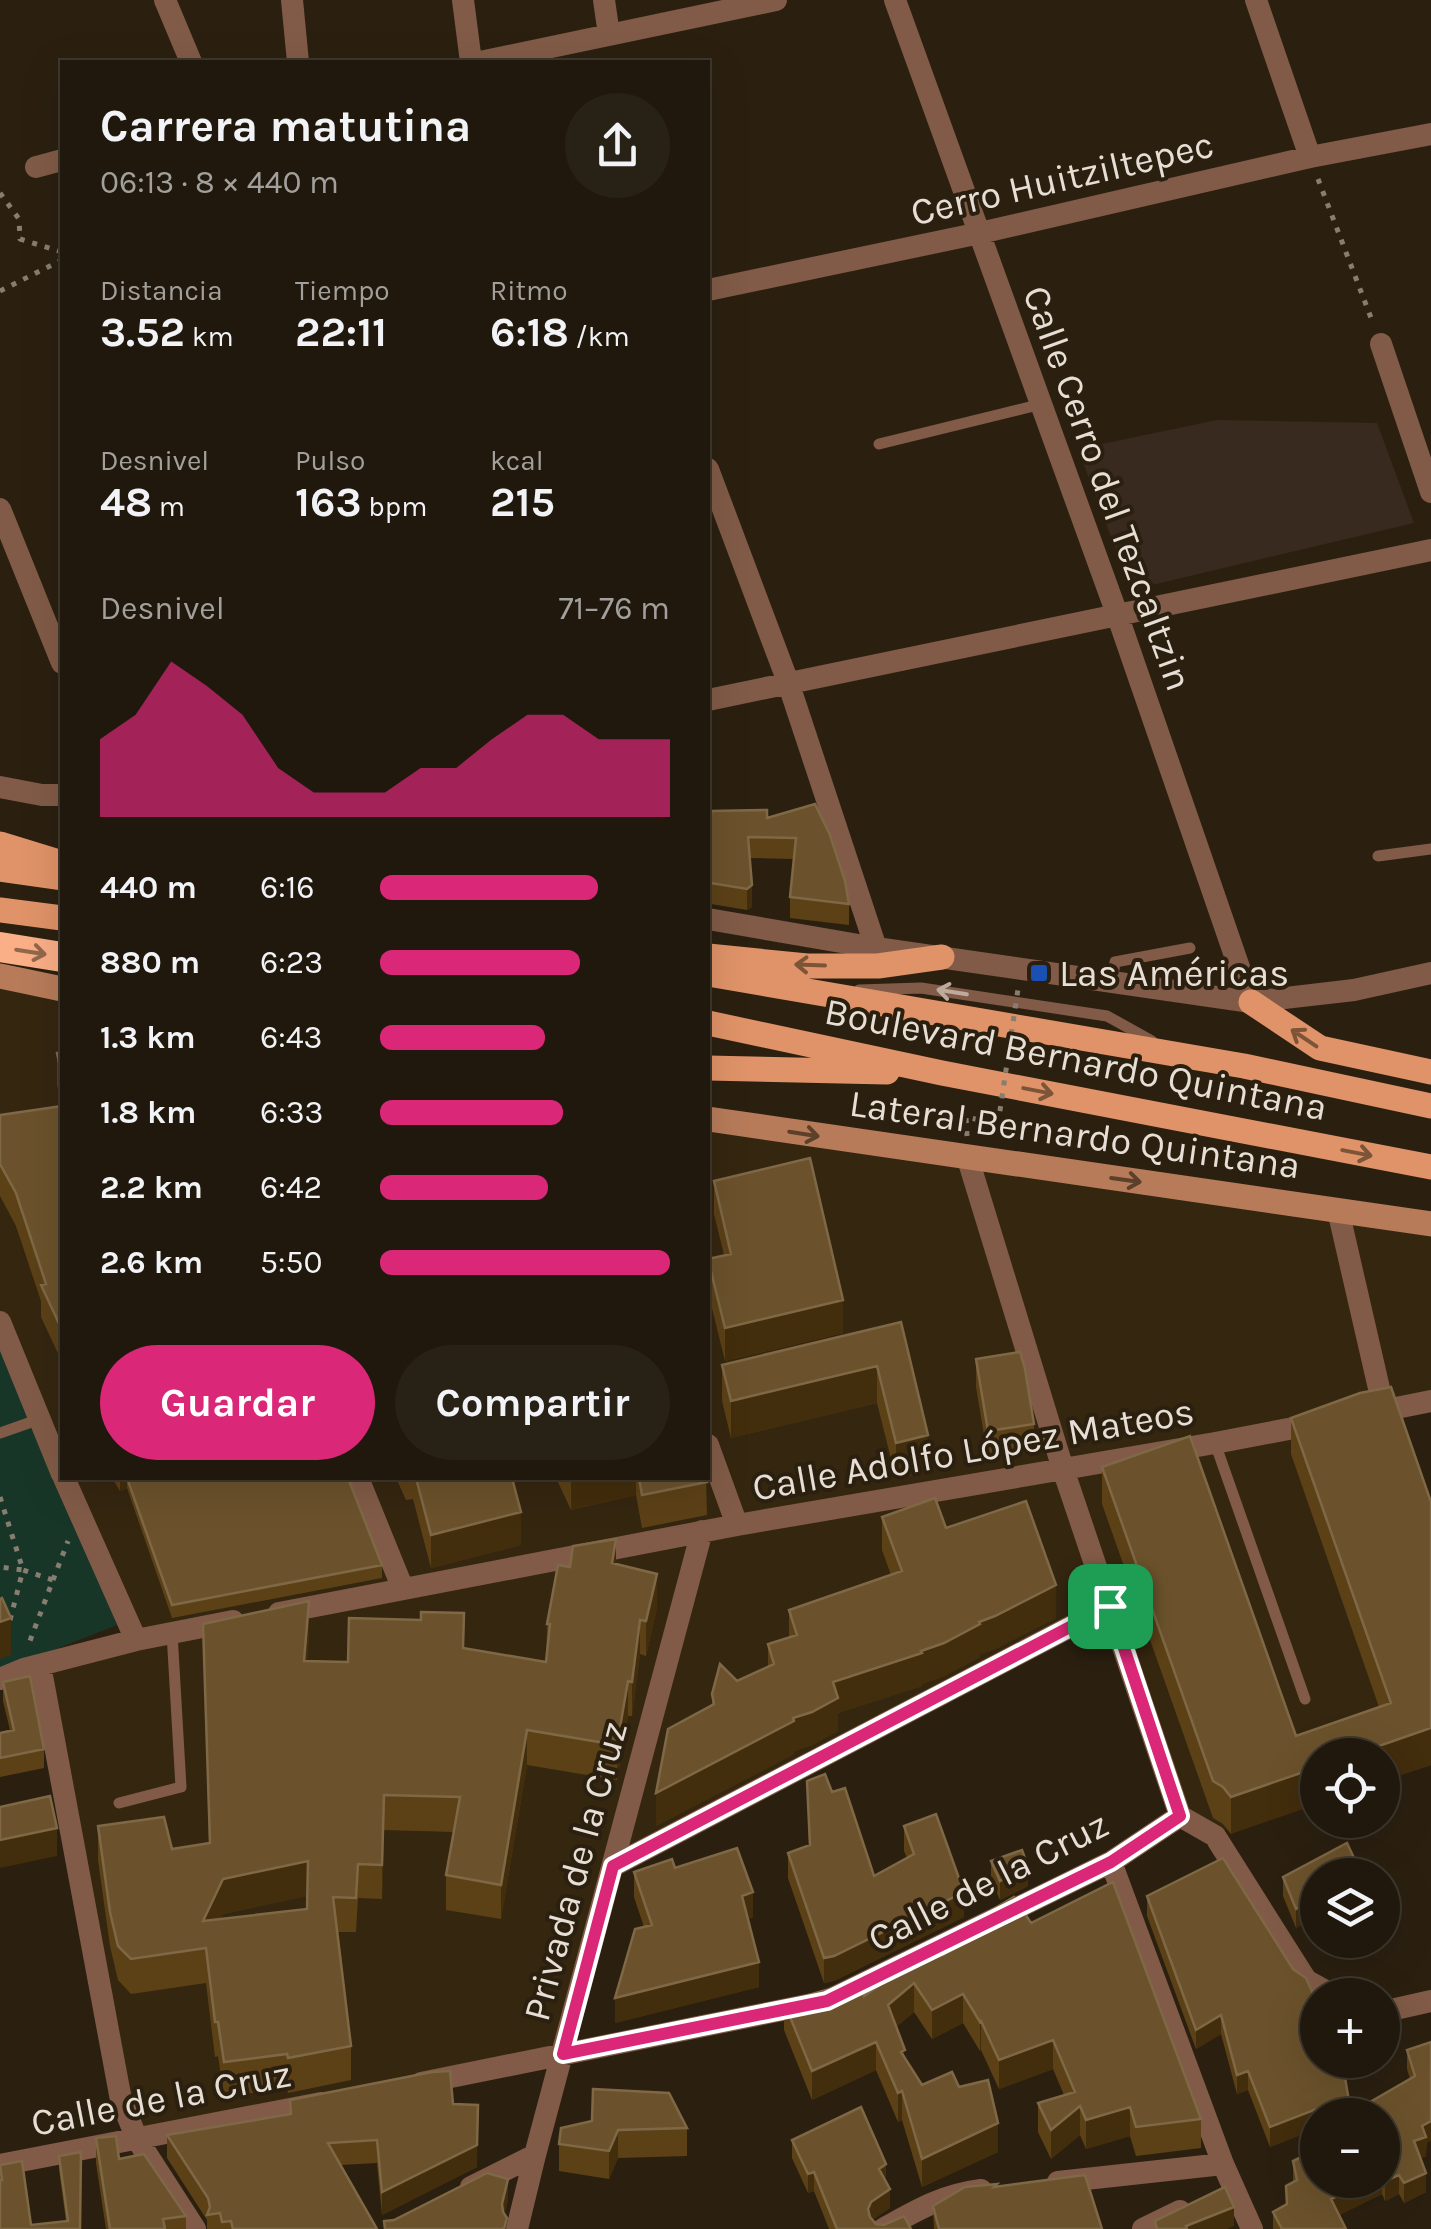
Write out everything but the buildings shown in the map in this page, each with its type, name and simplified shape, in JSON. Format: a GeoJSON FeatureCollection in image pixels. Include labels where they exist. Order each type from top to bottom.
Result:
{"type":"FeatureCollection","features":[{"type":"Feature","properties":{"kind":"highway"},"geometry":{"type":"LineString","coordinates":[[0,947],[60,957]]}},
{"type":"Feature","properties":{"kind":"main road"},"geometry":{"type":"LineString","coordinates":[[0,844],[60,862]]}},
{"type":"Feature","properties":{"kind":"main road"},"geometry":{"type":"LineString","coordinates":[[0,869],[60,878]]}},
{"type":"Feature","properties":{"kind":"main road"},"geometry":{"type":"LineString","coordinates":[[0,910],[60,918]]}},
{"type":"Feature","properties":{"kind":"main road"},"geometry":{"type":"LineString","coordinates":[[710,956],[807,966],[878,966],[942,956]]}},
{"type":"Feature","properties":{"kind":"main road","name":"Boulevard Bernardo Quintana"},"geometry":{"type":"LineString","coordinates":[[710,974],[1244,1066],[1431,1106]]}},
{"type":"Feature","properties":{"kind":"main road"},"geometry":{"type":"LineString","coordinates":[[1251,1002],[1320,1048],[1431,1072]]}},
{"type":"Feature","properties":{"kind":"main road","name":"Boulevard Bernardo Quintana"},"geometry":{"type":"LineString","coordinates":[[710,1023],[1431,1167]]}},
{"type":"Feature","properties":{"kind":"main road"},"geometry":{"type":"LineString","coordinates":[[710,1068],[942,1072]]}},
{"type":"Feature","properties":{"kind":"street"},"geometry":{"type":"LineString","coordinates":[[164,0],[190,60]]}},
{"type":"Feature","properties":{"kind":"street"},"geometry":{"type":"LineString","coordinates":[[292,0],[298,60]]}},
{"type":"Feature","properties":{"kind":"street"},"geometry":{"type":"LineString","coordinates":[[463,0],[471,60]]}},
{"type":"Feature","properties":{"kind":"street"},"geometry":{"type":"LineString","coordinates":[[604,0],[609,35]]}},
{"type":"Feature","properties":{"kind":"street"},"geometry":{"type":"LineString","coordinates":[[500,60],[562,54],[609,35],[711,7],[776,0]]}},
{"type":"Feature","properties":{"kind":"street","name":"Calle Cerro del Tezcaltzin"},"geometry":{"type":"LineString","coordinates":[[895,0],[1117,614],[1251,1002]]}},
{"type":"Feature","properties":{"kind":"street"},"geometry":{"type":"LineString","coordinates":[[1256,0],[1310,158]]}},
{"type":"Feature","properties":{"kind":"street","name":"Cerro Huitziltepec"},"geometry":{"type":"LineString","coordinates":[[710,290],[1431,134]]}},
{"type":"Feature","properties":{"kind":"street"},"geometry":{"type":"LineString","coordinates":[[36,167],[60,161]]}},
{"type":"Feature","properties":{"kind":"street"},"geometry":{"type":"LineString","coordinates":[[1381,344],[1431,492]]}},
{"type":"Feature","properties":{"kind":"street"},"geometry":{"type":"LineString","coordinates":[[710,474],[788,682],[876,948]]}},
{"type":"Feature","properties":{"kind":"street"},"geometry":{"type":"LineString","coordinates":[[0,509],[60,658]]}},
{"type":"Feature","properties":{"kind":"street"},"geometry":{"type":"LineString","coordinates":[[710,700],[1431,550]]}},
{"type":"Feature","properties":{"kind":"street"},"geometry":{"type":"LineString","coordinates":[[0,787],[60,795]]}},
{"type":"Feature","properties":{"kind":"street"},"geometry":{"type":"LineString","coordinates":[[710,918],[876,948],[1251,1002],[1354,990],[1431,973]]}},
{"type":"Feature","properties":{"kind":"street"},"geometry":{"type":"LineString","coordinates":[[0,976],[60,988]]}},
{"type":"Feature","properties":{"kind":"street","name":"Lateral Bernardo Quintana"},"geometry":{"type":"LineString","coordinates":[[710,1119],[1431,1224]]}},
{"type":"Feature","properties":{"kind":"street"},"geometry":{"type":"LineString","coordinates":[[968,1159],[1063,1469],[1180,1816],[1215,1836],[1305,1978]]}},
{"type":"Feature","properties":{"kind":"street"},"geometry":{"type":"LineString","coordinates":[[1338,1210],[1384,1410]]}},
{"type":"Feature","properties":{"kind":"street"},"geometry":{"type":"LineString","coordinates":[[0,1322],[60,1469]]}},
{"type":"Feature","properties":{"kind":"street","name":"Calle Adolfo López Mateos"},"geometry":{"type":"LineString","coordinates":[[0,1679],[32,1667],[172,1633],[737,1525],[1215,1443],[1431,1401]]}},
{"type":"Feature","properties":{"kind":"street"},"geometry":{"type":"LineString","coordinates":[[710,1451],[737,1525]]}},
{"type":"Feature","properties":{"kind":"street"},"geometry":{"type":"LineString","coordinates":[[65,1480],[136,1640]]}},
{"type":"Feature","properties":{"kind":"street"},"geometry":{"type":"LineString","coordinates":[[359,1480],[403,1589]]}},
{"type":"Feature","properties":{"kind":"street","name":"Privada de la Cruz"},"geometry":{"type":"LineString","coordinates":[[518,2229],[702,1532]]}},
{"type":"Feature","properties":{"kind":"street"},"geometry":{"type":"LineString","coordinates":[[613,1866],[1110,1606]]}},
{"type":"Feature","properties":{"kind":"street"},"geometry":{"type":"LineString","coordinates":[[32,1667],[121,2100],[137,2139],[195,2229]]}},
{"type":"Feature","properties":{"kind":"street","name":"Calle de la Cruz"},"geometry":{"type":"LineString","coordinates":[[398,2087],[827,2001],[1111,1862],[1180,1816]]}},
{"type":"Feature","properties":{"kind":"street"},"geometry":{"type":"LineString","coordinates":[[1111,1862],[1223,2164],[1214,2195],[1143,2229]]}},
{"type":"Feature","properties":{"kind":"street"},"geometry":{"type":"LineString","coordinates":[[1400,2008],[1431,2001]]}},
{"type":"Feature","properties":{"kind":"street","name":"Calle de la Cruz"},"geometry":{"type":"LineString","coordinates":[[0,2165],[343,2098]]}},
{"type":"Feature","properties":{"kind":"street"},"geometry":{"type":"LineString","coordinates":[[452,2196],[535,2156]]}},
{"type":"Feature","properties":{"kind":"street"},"geometry":{"type":"LineString","coordinates":[[1037,2184],[1223,2164]]}},
{"type":"Feature","properties":{"kind":"street"},"geometry":{"type":"LineString","coordinates":[[884,2229],[930,2202],[962,2192],[1000,2188]]}},
{"type":"Feature","properties":{"kind":"street"},"geometry":{"type":"LineString","coordinates":[[1214,2195],[1252,2229]]}},
{"type":"Feature","properties":{"kind":"lane"},"geometry":{"type":"LineString","coordinates":[[879,444],[1042,404]]}},
{"type":"Feature","properties":{"kind":"lane"},"geometry":{"type":"LineString","coordinates":[[1378,856],[1431,849]]}},
{"type":"Feature","properties":{"kind":"lane"},"geometry":{"type":"LineString","coordinates":[[1112,983],[1114,962],[1190,948]]}},
{"type":"Feature","properties":{"kind":"lane"},"geometry":{"type":"LineString","coordinates":[[0,1433],[40,1419]]}},
{"type":"Feature","properties":{"kind":"lane"},"geometry":{"type":"LineString","coordinates":[[1215,1443],[1305,1699]]}},
{"type":"Feature","properties":{"kind":"lane"},"geometry":{"type":"LineString","coordinates":[[119,1803],[181,1787],[172,1633]]}},
{"type":"Feature","properties":{"kind":"path"},"geometry":{"type":"LineString","coordinates":[[1310,158],[1381,344]]}},
{"type":"Feature","properties":{"kind":"path"},"geometry":{"type":"LineString","coordinates":[[0,193],[20,218],[20,239],[60,251]]}},
{"type":"Feature","properties":{"kind":"path"},"geometry":{"type":"LineString","coordinates":[[0,290],[60,261]]}},
{"type":"Feature","properties":{"kind":"path"},"geometry":{"type":"LineString","coordinates":[[966,1117],[998,1124],[1018,989]]}},
{"type":"Feature","properties":{"kind":"path"},"geometry":{"type":"LineString","coordinates":[[0,1497],[23,1570],[8,1625],[2,1623],[6,1607]]}},
{"type":"Feature","properties":{"kind":"path"},"geometry":{"type":"LineString","coordinates":[[32,1667],[30,1639],[79,1514]]}},
{"type":"Feature","properties":{"kind":"path"},"geometry":{"type":"LineString","coordinates":[[0,1567],[53,1580]]}},
{"type":"Feature","properties":{"kind":"shaded area"},"geometry":{"type":"Polygon","coordinates":[[[1217,420],[1377,423],[1414,523],[1131,590],[1078,449],[1217,420]]]}},
{"type":"Feature","properties":{"kind":"shaded area"},"geometry":{"type":"Polygon","coordinates":[[[0,976],[60,989],[60,1469],[0,1322],[0,976]]]}},
{"type":"Feature","properties":{"kind":"shaded area"},"geometry":{"type":"Polygon","coordinates":[[[710,1119],[1431,1224],[1431,1401],[1385,1410],[1382,1738],[1300,1738],[1300,1788],[1215,1836],[1180,1816],[1110,1607],[613,1866],[563,2054],[137,2139],[40,1665],[136,1639],[65,1480],[710,1480],[710,1119]]]}},
{"type":"Feature","properties":{"kind":"green space"},"geometry":{"type":"Polygon","coordinates":[[[0,1309],[60,1480],[63,1480],[117,1625],[0,1671],[0,1309]]]}},
{"type":"Feature","properties":{"kind":"place","name":"Las Américas"},"geometry":{"type":"Point","coordinates":[1039,973]}},
{"type":"Feature","properties":{"kind":"route"},"geometry":{"type":"LineString","coordinates":[[1110,1606],[1180,1816],[1111,1862],[827,2001],[563,2054],[613,1866],[1110,1606]]}}]}
